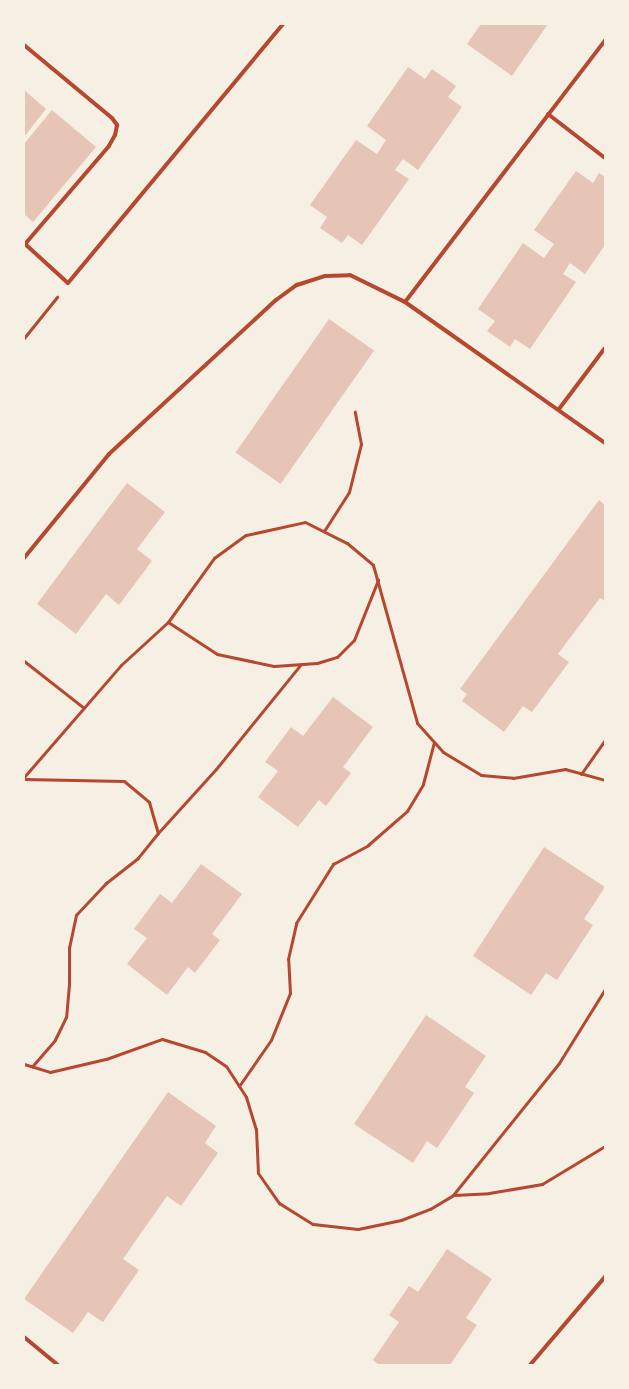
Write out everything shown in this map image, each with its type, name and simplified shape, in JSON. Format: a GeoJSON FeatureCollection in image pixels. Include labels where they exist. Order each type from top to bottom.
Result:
{"type":"FeatureCollection","features":[{"type":"Feature","properties":{"kind":"lane"},"geometry":{"type":"LineString","coordinates":[[24,45],[112,118],[117,125],[115,135],[109,146],[24,244],[68,283],[283,24]]}},
{"type":"Feature","properties":{"kind":"lane"},"geometry":{"type":"LineString","coordinates":[[405,302],[605,40]]}},
{"type":"Feature","properties":{"kind":"lane"},"geometry":{"type":"LineString","coordinates":[[548,114],[605,158]]}},
{"type":"Feature","properties":{"kind":"lane"},"geometry":{"type":"LineString","coordinates":[[24,558],[109,454],[276,300],[297,285],[325,276],[350,275],[405,302],[605,443]]}},
{"type":"Feature","properties":{"kind":"lane"},"geometry":{"type":"LineString","coordinates":[[559,409],[605,348]]}},
{"type":"Feature","properties":{"kind":"lane"},"geometry":{"type":"LineString","coordinates":[[530,1365],[605,1277]]}},
{"type":"Feature","properties":{"kind":"lane"},"geometry":{"type":"LineString","coordinates":[[24,1337],[58,1365]]}},
{"type":"Feature","properties":{"kind":"path"},"geometry":{"type":"LineString","coordinates":[[24,338],[68,283]]}},
{"type":"Feature","properties":{"kind":"path"},"geometry":{"type":"LineString","coordinates":[[324,531],[349,492],[361,444],[355,412]]}},
{"type":"Feature","properties":{"kind":"path"},"geometry":{"type":"LineString","coordinates":[[24,778],[121,666],[168,622],[214,558],[246,534],[305,522],[347,543],[373,565],[417,723],[443,752],[481,775],[513,778],[565,769],[605,780]]}},
{"type":"Feature","properties":{"kind":"path"},"geometry":{"type":"LineString","coordinates":[[168,622],[217,654],[274,666],[316,663],[337,657],[354,640],[378,580]]}},
{"type":"Feature","properties":{"kind":"path"},"geometry":{"type":"LineString","coordinates":[[24,661],[84,708]]}},
{"type":"Feature","properties":{"kind":"path"},"geometry":{"type":"LineString","coordinates":[[32,1066],[55,1040],[66,1017],[69,984],[69,947],[76,915],[106,883],[138,858],[216,769],[300,664]]}},
{"type":"Feature","properties":{"kind":"path"},"geometry":{"type":"LineString","coordinates":[[581,774],[605,740]]}},
{"type":"Feature","properties":{"kind":"path"},"geometry":{"type":"LineString","coordinates":[[239,1086],[271,1040],[290,993],[288,959],[296,923],[333,864],[368,844],[406,810],[423,784],[434,742]]}},
{"type":"Feature","properties":{"kind":"path"},"geometry":{"type":"LineString","coordinates":[[24,778],[124,781],[149,802],[158,833]]}},
{"type":"Feature","properties":{"kind":"path"},"geometry":{"type":"LineString","coordinates":[[24,1064],[50,1072],[106,1059],[162,1039],[205,1052],[226,1066],[246,1097],[256,1129],[258,1173],[279,1203],[313,1224],[358,1228],[408,1217],[430,1209],[453,1195],[559,1064],[605,990]]}},
{"type":"Feature","properties":{"kind":"path"},"geometry":{"type":"LineString","coordinates":[[453,1195],[489,1193],[542,1184],[605,1146]]}},
{"type":"Feature","properties":{"kind":"building"},"geometry":{"type":"Polygon","coordinates":[[[481,24],[548,24],[512,76],[467,44],[481,24]]]}},
{"type":"Feature","properties":{"kind":"building"},"geometry":{"type":"Polygon","coordinates":[[[408,67],[425,79],[432,69],[456,86],[448,97],[462,107],[418,170],[403,159],[395,170],[409,179],[362,245],[348,235],[342,243],[320,228],[327,217],[310,205],[356,140],[377,154],[386,140],[367,126],[408,67]]]}},
{"type":"Feature","properties":{"kind":"building"},"geometry":{"type":"Polygon","coordinates":[[[24,90],[46,109],[24,137],[24,90]]]}},
{"type":"Feature","properties":{"kind":"building"},"geometry":{"type":"Polygon","coordinates":[[[52,110],[96,147],[33,222],[24,214],[24,144],[52,110]]]}},
{"type":"Feature","properties":{"kind":"building"},"geometry":{"type":"Polygon","coordinates":[[[576,171],[593,183],[599,173],[605,177],[605,245],[585,274],[570,263],[563,274],[576,282],[530,349],[515,339],[510,347],[487,331],[495,321],[478,309],[523,243],[544,258],[554,244],[534,230],[576,171]]]}},
{"type":"Feature","properties":{"kind":"building"},"geometry":{"type":"Polygon","coordinates":[[[329,319],[374,351],[281,484],[236,453],[329,319]]]}},
{"type":"Feature","properties":{"kind":"building"},"geometry":{"type":"Polygon","coordinates":[[[127,483],[165,512],[137,549],[152,561],[119,605],[106,594],[76,634],[37,604],[127,483]]]}},
{"type":"Feature","properties":{"kind":"building"},"geometry":{"type":"Polygon","coordinates":[[[599,500],[605,505],[605,601],[600,598],[558,654],[569,662],[532,712],[523,706],[504,732],[462,701],[467,694],[460,689],[599,500]]]}},
{"type":"Feature","properties":{"kind":"building"},"geometry":{"type":"Polygon","coordinates":[[[333,697],[373,727],[343,767],[351,773],[326,806],[319,800],[298,827],[258,797],[278,771],[265,762],[291,727],[303,736],[333,697]]]}},
{"type":"Feature","properties":{"kind":"building"},"geometry":{"type":"Polygon","coordinates":[[[544,847],[605,887],[584,919],[593,925],[557,980],[546,973],[531,995],[473,956],[544,847]]]}},
{"type":"Feature","properties":{"kind":"building"},"geometry":{"type":"Polygon","coordinates":[[[201,864],[242,894],[212,934],[220,940],[195,973],[188,967],[167,995],[127,964],[147,938],[134,929],[160,894],[172,903],[201,864]]]}},
{"type":"Feature","properties":{"kind":"building"},"geometry":{"type":"Polygon","coordinates":[[[426,1015],[486,1056],[465,1087],[474,1093],[437,1148],[427,1141],[413,1163],[354,1124],[426,1015]]]}},
{"type":"Feature","properties":{"kind":"building"},"geometry":{"type":"Polygon","coordinates":[[[168,1092],[216,1126],[205,1143],[218,1153],[181,1206],[167,1196],[123,1259],[139,1270],[103,1322],[88,1312],[73,1333],[24,1299],[168,1092]]]}},
{"type":"Feature","properties":{"kind":"building"},"geometry":{"type":"Polygon","coordinates":[[[447,1249],[492,1279],[466,1318],[477,1325],[450,1365],[377,1365],[373,1360],[399,1322],[389,1315],[409,1286],[418,1292],[447,1249]]]}}]}
